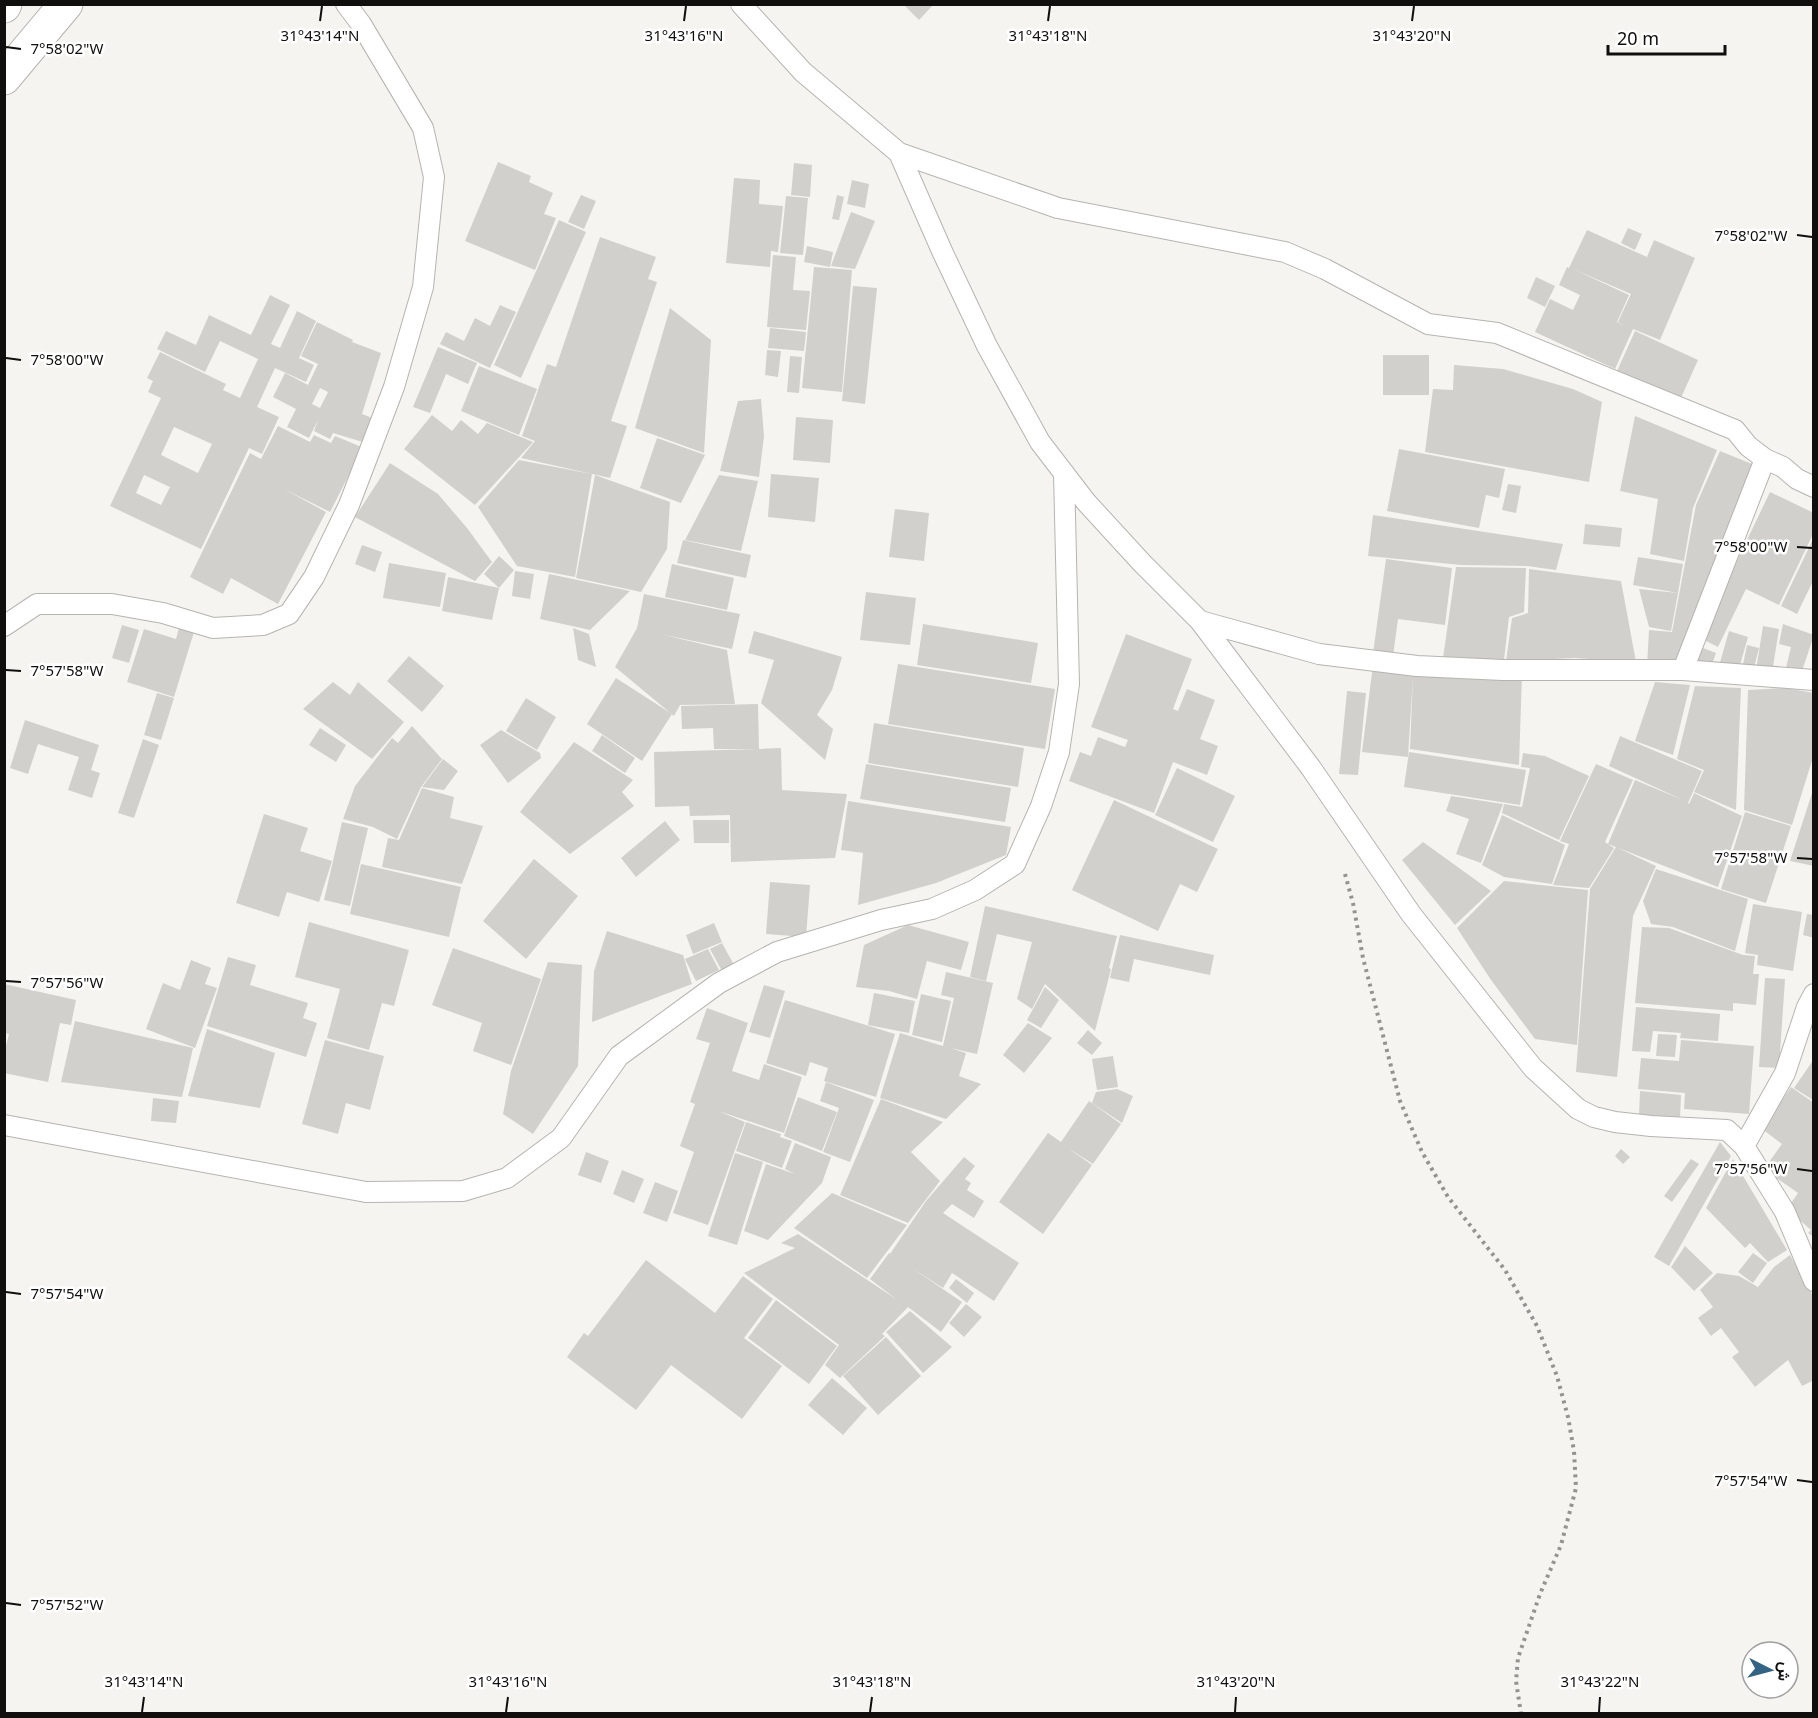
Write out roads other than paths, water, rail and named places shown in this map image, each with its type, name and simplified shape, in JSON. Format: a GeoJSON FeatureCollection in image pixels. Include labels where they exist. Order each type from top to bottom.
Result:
{"type":"FeatureCollection","features":[{"type":"Feature","properties":{"kind":"highway"},"geometry":{"type":"LineString","coordinates":[[4,78],[66,4]]}},
{"type":"Feature","properties":{"kind":"lane"},"geometry":{"type":"LineString","coordinates":[[4,626],[38,604],[112,604],[163,613],[213,628],[263,625],[289,614],[314,577],[349,505],[394,387],[423,287],[434,177],[423,128],[361,24],[346,4]]}},
{"type":"Feature","properties":{"kind":"lane"},"geometry":{"type":"LineString","coordinates":[[741,4],[802,72],[899,153],[1058,208],[1285,252],[1324,269],[1428,324],[1497,333],[1735,430],[1748,446],[1765,459],[1783,467],[1797,479],[1814,487]]}},
{"type":"Feature","properties":{"kind":"lane"},"geometry":{"type":"LineString","coordinates":[[899,153],[987,346],[1040,442],[1086,502],[1200,621],[1311,768],[1411,914],[1533,1068],[1578,1109],[1594,1117],[1651,1126],[1728,1130],[1744,1146],[1785,1212],[1814,1281]]}},
{"type":"Feature","properties":{"kind":"lane"},"geometry":{"type":"LineString","coordinates":[[1683,670],[1765,459]]}},
{"type":"Feature","properties":{"kind":"lane"},"geometry":{"type":"LineString","coordinates":[[4,1125],[366,1192],[463,1191],[507,1178],[561,1138],[618,1056],[718,983],[777,952],[881,920],[932,909],[975,890],[1016,864],[1041,806],[1059,752],[1069,684],[1064,473]]}},
{"type":"Feature","properties":{"kind":"lane"},"geometry":{"type":"LineString","coordinates":[[1200,621],[1319,654],[1416,666],[1503,670],[1683,670],[1814,680]]}},
{"type":"Feature","properties":{"kind":"lane"},"geometry":{"type":"LineString","coordinates":[[1744,1146],[1785,1073],[1807,1007],[1814,994]]}}]}
